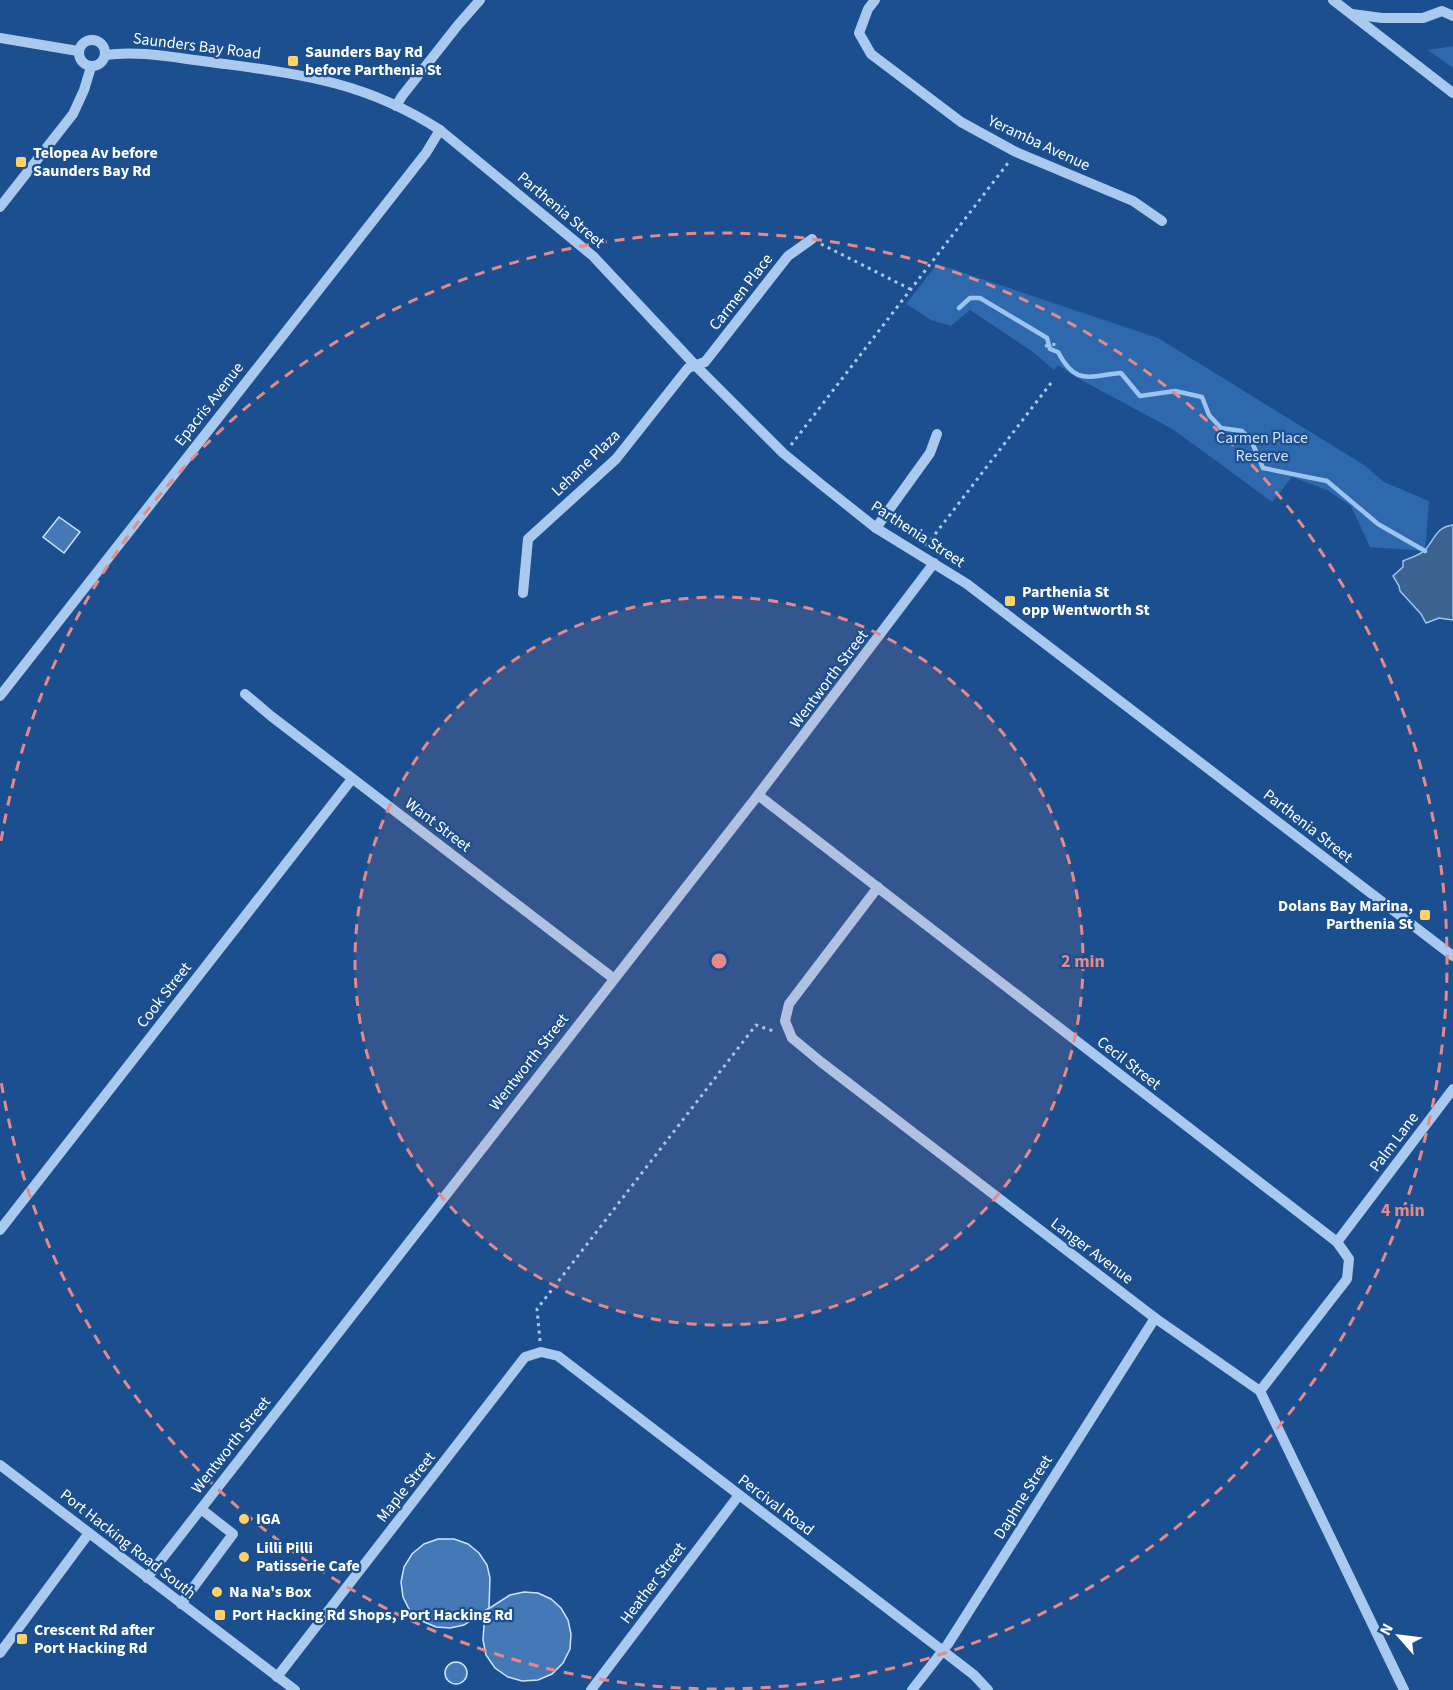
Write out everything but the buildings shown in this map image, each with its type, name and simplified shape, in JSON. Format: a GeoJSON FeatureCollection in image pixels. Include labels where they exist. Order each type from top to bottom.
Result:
{"type":"FeatureCollection","features":[{"type":"Feature","properties":{"kind":"street"},"geometry":{"type":"LineString","coordinates":[[396,106],[480,0]]}},
{"type":"Feature","properties":{"kind":"street","name":"Yeramba Avenue"},"geometry":{"type":"LineString","coordinates":[[875,0],[868,9],[860,33],[871,54],[961,122],[1016,152],[1133,201],[1162,221]]}},
{"type":"Feature","properties":{"kind":"street"},"geometry":{"type":"LineString","coordinates":[[1333,0],[1453,93]]}},
{"type":"Feature","properties":{"kind":"street"},"geometry":{"type":"LineString","coordinates":[[1352,14],[1382,18],[1423,18],[1442,11],[1453,16]]}},
{"type":"Feature","properties":{"kind":"street"},"geometry":{"type":"LineString","coordinates":[[0,38],[78,51]]}},
{"type":"Feature","properties":{"kind":"street"},"geometry":{"type":"LineString","coordinates":[[96,40],[103,46],[105,55],[102,62],[91,67],[80,60],[78,51],[82,43],[96,40]]}},
{"type":"Feature","properties":{"kind":"street","name":"Saunders Bay Road"},"geometry":{"type":"LineString","coordinates":[[105,55],[120,53],[171,57],[281,71],[351,87],[396,106]]}},
{"type":"Feature","properties":{"kind":"street"},"geometry":{"type":"LineString","coordinates":[[0,207],[73,114],[91,67]]}},
{"type":"Feature","properties":{"kind":"street","name":"Parthenia Street"},"geometry":{"type":"LineString","coordinates":[[396,106],[420,117],[440,130],[593,256],[696,366],[783,453],[876,528],[968,584],[1453,956]]}},
{"type":"Feature","properties":{"kind":"street","name":"Epacris Avenue"},"geometry":{"type":"LineString","coordinates":[[0,696],[426,153],[440,130]]}},
{"type":"Feature","properties":{"kind":"street","name":"Carmen Place"},"geometry":{"type":"LineString","coordinates":[[696,366],[705,362],[788,256],[812,239]]}},
{"type":"Feature","properties":{"kind":"street","name":"Lehane Plaza"},"geometry":{"type":"LineString","coordinates":[[523,593],[528,539],[616,459],[688,368],[696,366]]}},
{"type":"Feature","properties":{"kind":"street"},"geometry":{"type":"LineString","coordinates":[[876,528],[930,453],[937,434]]}},
{"type":"Feature","properties":{"kind":"street","name":"Wentworth Street"},"geometry":{"type":"LineString","coordinates":[[147,1578],[758,795],[934,563]]}},
{"type":"Feature","properties":{"kind":"street","name":"Want Street"},"geometry":{"type":"LineString","coordinates":[[245,694],[352,779],[613,978]]}},
{"type":"Feature","properties":{"kind":"street","name":"Cook Street"},"geometry":{"type":"LineString","coordinates":[[0,1230],[352,779]]}},
{"type":"Feature","properties":{"kind":"street","name":"Cecil Street"},"geometry":{"type":"LineString","coordinates":[[758,795],[1336,1242],[1349,1259],[1347,1280],[1260,1391]]}},
{"type":"Feature","properties":{"kind":"street"},"geometry":{"type":"LineString","coordinates":[[792,1038],[785,1021],[789,1004],[878,887]]}},
{"type":"Feature","properties":{"kind":"street","name":"Langer Avenue"},"geometry":{"type":"LineString","coordinates":[[792,1038],[1155,1318],[1260,1391],[1404,1690]]}},
{"type":"Feature","properties":{"kind":"street","name":"Palm Lane"},"geometry":{"type":"LineString","coordinates":[[1336,1242],[1453,1089]]}},
{"type":"Feature","properties":{"kind":"street","name":"Daphne Street"},"geometry":{"type":"LineString","coordinates":[[912,1690],[943,1651],[1155,1318]]}},
{"type":"Feature","properties":{"kind":"street","name":"Percival Road"},"geometry":{"type":"LineString","coordinates":[[541,1352],[558,1356],[974,1675],[988,1690]]}},
{"type":"Feature","properties":{"kind":"street","name":"Maple Street"},"geometry":{"type":"LineString","coordinates":[[278,1677],[525,1357],[541,1352]]}},
{"type":"Feature","properties":{"kind":"street","name":"Port Hacking Road South"},"geometry":{"type":"LineString","coordinates":[[0,1465],[295,1690]]}},
{"type":"Feature","properties":{"kind":"street","name":"Heather Street"},"geometry":{"type":"LineString","coordinates":[[591,1690],[739,1495]]}},
{"type":"Feature","properties":{"kind":"street"},"geometry":{"type":"LineString","coordinates":[[181,1604],[234,1534],[201,1509]]}},
{"type":"Feature","properties":{"kind":"street"},"geometry":{"type":"LineString","coordinates":[[0,1653],[89,1533]]}},
{"type":"Feature","properties":{"kind":"path"},"geometry":{"type":"LineString","coordinates":[[783,453],[1016,152]]}},
{"type":"Feature","properties":{"kind":"path"},"geometry":{"type":"LineString","coordinates":[[812,239],[910,289]]}},
{"type":"Feature","properties":{"kind":"path"},"geometry":{"type":"LineString","coordinates":[[1045,346],[1056,344]]}},
{"type":"Feature","properties":{"kind":"path"},"geometry":{"type":"LineString","coordinates":[[920,554],[1050,383]]}},
{"type":"Feature","properties":{"kind":"path"},"geometry":{"type":"LineString","coordinates":[[541,1352],[537,1309],[756,1025],[792,1038]]}},
{"type":"Feature","properties":{"kind":"green space"},"geometry":{"type":"Polygon","coordinates":[[[1453,46],[1453,68],[1428,50],[1453,46]]]}},
{"type":"Feature","properties":{"kind":"green space","name":"Carmen Place Reserve"},"geometry":{"type":"Polygon","coordinates":[[[937,264],[1158,338],[1364,465],[1384,482],[1429,501],[1425,551],[1370,547],[1351,506],[1327,490],[1292,477],[1272,502],[1174,430],[1058,365],[1054,370],[1033,352],[970,310],[951,326],[931,320],[906,304],[937,264]]]}},
{"type":"Feature","properties":{"kind":"shaded area"},"geometry":{"type":"Polygon","coordinates":[[[1453,525],[1453,620],[1439,618],[1426,623],[1400,591],[1393,576],[1403,567],[1403,561],[1423,552],[1439,531],[1453,525]]]}},
{"type":"Feature","properties":{"kind":"waterway"},"geometry":{"type":"LineString","coordinates":[[959,308],[970,298],[980,298],[1047,338],[1050,349],[1058,352],[1071,370],[1077,374],[1091,377],[1121,373],[1140,396],[1175,391],[1202,397],[1209,415],[1221,428],[1242,431],[1251,440],[1263,468],[1327,481],[1378,524],[1425,551]]}},
{"type":"Feature","properties":{"kind":"place","name":"Saunders Bay Rd before Parthenia St"},"geometry":{"type":"Point","coordinates":[293,61]}},
{"type":"Feature","properties":{"kind":"place","name":"Telopea Av before Saunders Bay Rd"},"geometry":{"type":"Point","coordinates":[21,162]}},
{"type":"Feature","properties":{"kind":"place","name":"Parthenia St opp Wentworth St"},"geometry":{"type":"Point","coordinates":[1010,601]}},
{"type":"Feature","properties":{"kind":"place","name":"Dolans Bay Marina, Parthenia St"},"geometry":{"type":"Point","coordinates":[1425,915]}},
{"type":"Feature","properties":{"kind":"place","name":"IGA"},"geometry":{"type":"Point","coordinates":[244,1519]}},
{"type":"Feature","properties":{"kind":"place","name":"Lilli Pilli Patisserie Cafe"},"geometry":{"type":"Point","coordinates":[244,1557]}},
{"type":"Feature","properties":{"kind":"place","name":"Na Na's Box"},"geometry":{"type":"Point","coordinates":[217,1592]}},
{"type":"Feature","properties":{"kind":"place","name":"Port Hacking Rd Shops, Port Hacking Rd"},"geometry":{"type":"Point","coordinates":[220,1615]}},
{"type":"Feature","properties":{"kind":"place","name":"Crescent Rd after Port Hacking Rd"},"geometry":{"type":"Point","coordinates":[22,1639]}}]}
